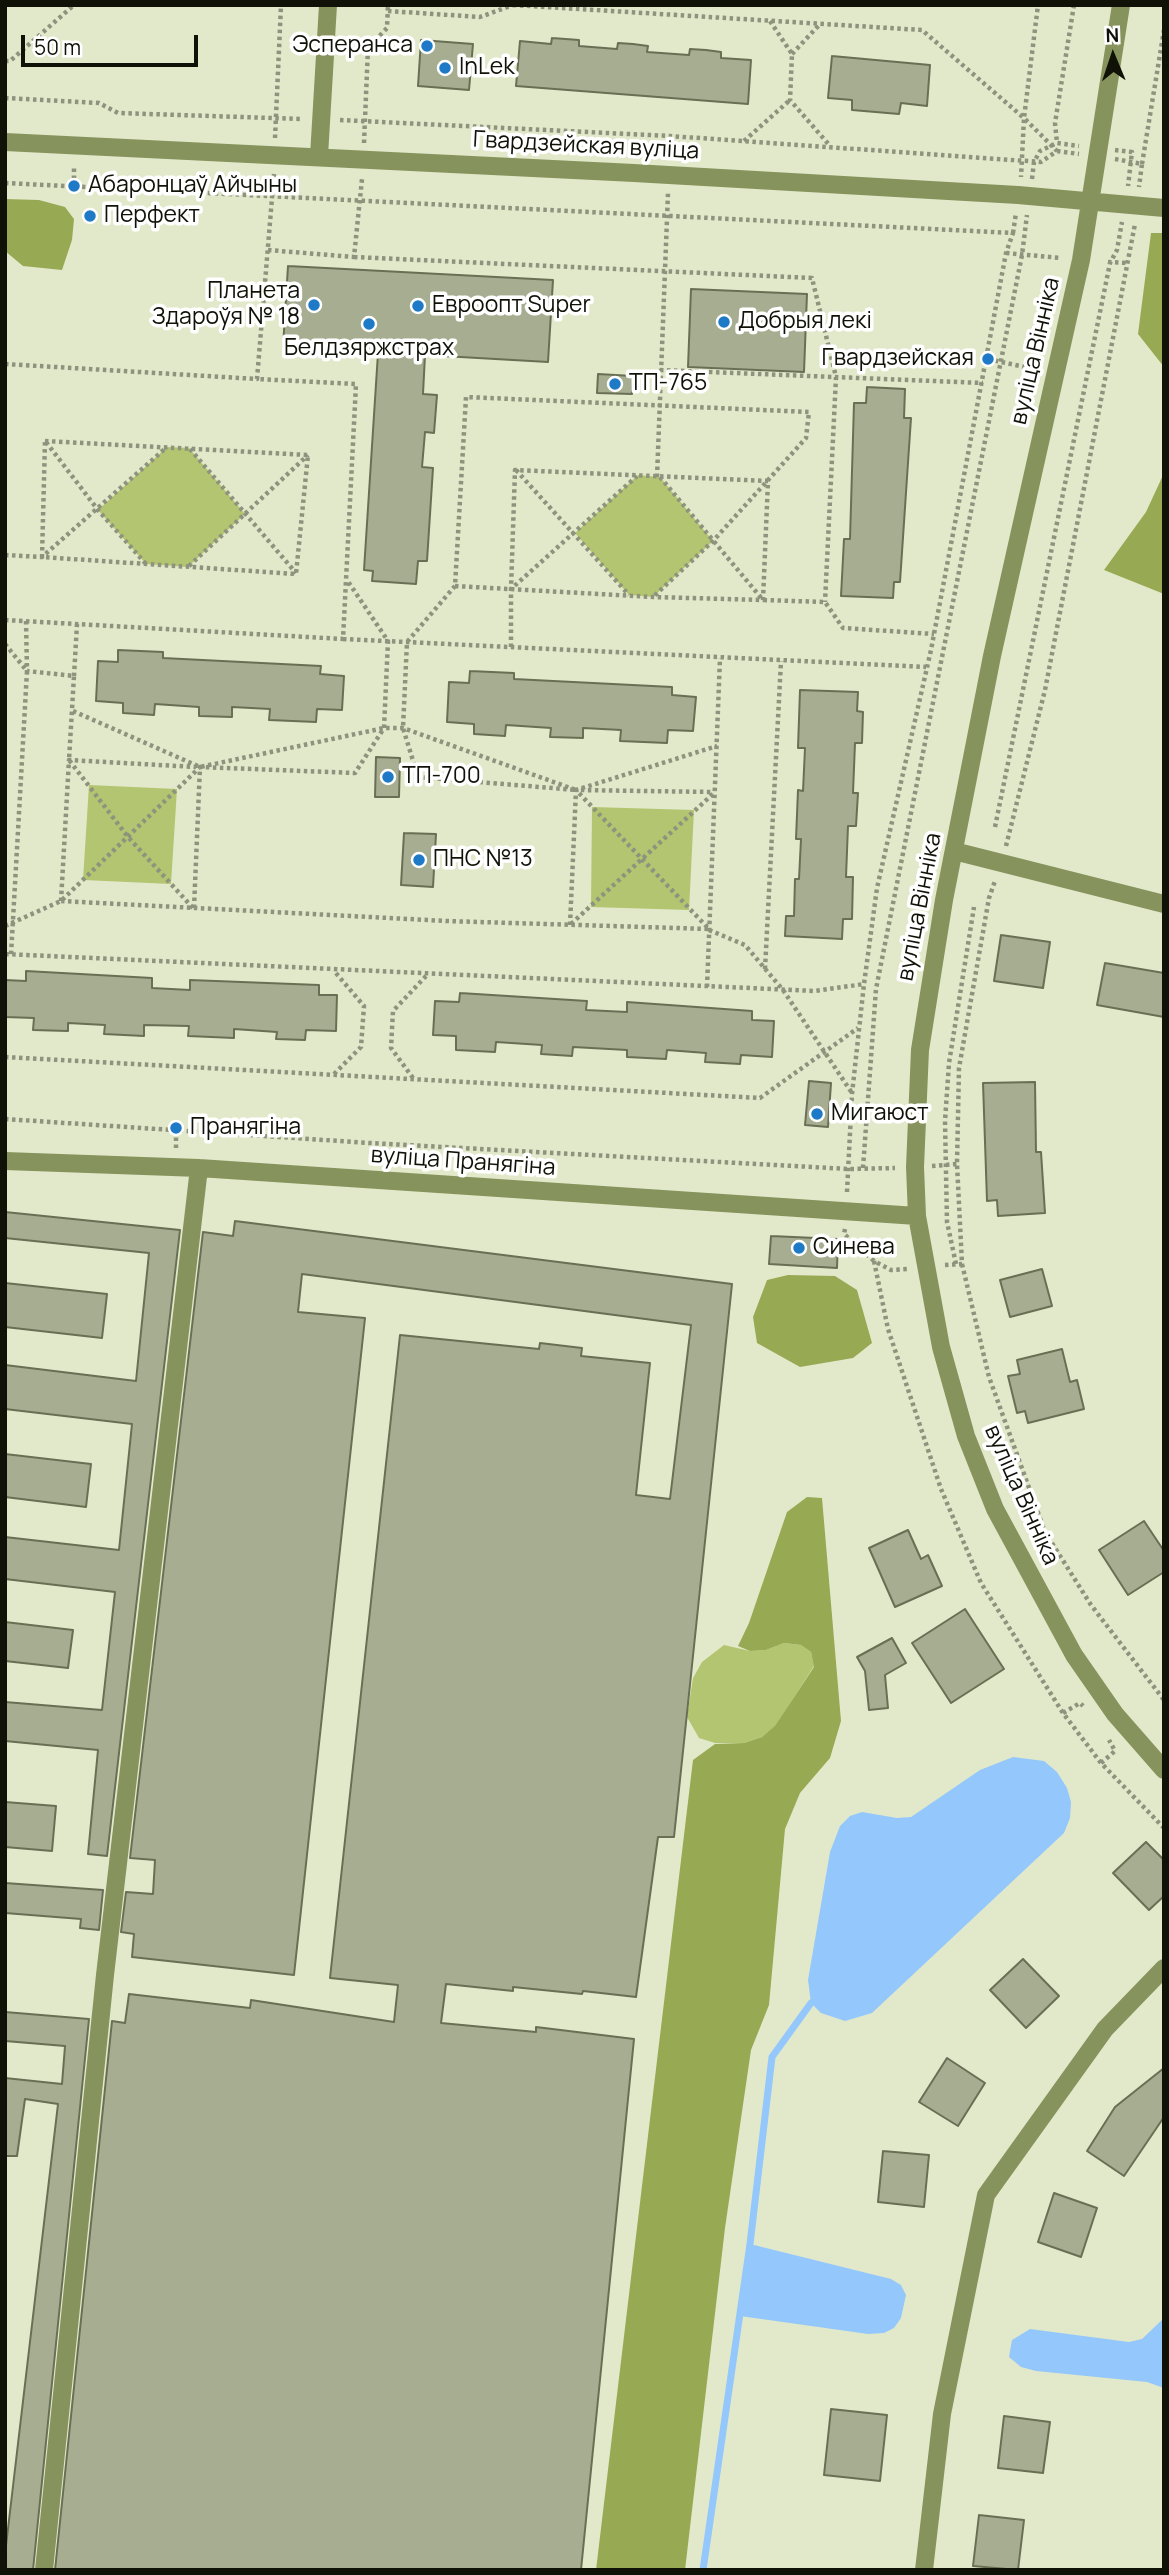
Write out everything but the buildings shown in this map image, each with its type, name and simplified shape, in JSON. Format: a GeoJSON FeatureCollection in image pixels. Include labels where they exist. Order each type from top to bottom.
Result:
{"type":"FeatureCollection","features":[{"type":"Feature","properties":{"kind":"street"},"geometry":{"type":"LineString","coordinates":[[318,156],[328,5]]}},
{"type":"Feature","properties":{"kind":"street","name":"вуліца Вінніка"},"geometry":{"type":"LineString","coordinates":[[1121,5],[1081,260],[992,656],[954,851],[920,1050],[915,1167],[917,1216],[941,1347],[966,1436],[995,1508],[1074,1655],[1115,1714],[1164,1770]]}},
{"type":"Feature","properties":{"kind":"street","name":"Гвардзейская вуліца"},"geometry":{"type":"LineString","coordinates":[[5,142],[363,158],[1030,197],[1164,208]]}},
{"type":"Feature","properties":{"kind":"street"},"geometry":{"type":"LineString","coordinates":[[954,851],[1164,904]]}},
{"type":"Feature","properties":{"kind":"street","name":"вуліца Пранягіна"},"geometry":{"type":"LineString","coordinates":[[5,1161],[199,1168],[917,1216]]}},
{"type":"Feature","properties":{"kind":"street"},"geometry":{"type":"LineString","coordinates":[[44,2570],[105,1975],[199,1168]]}},
{"type":"Feature","properties":{"kind":"street"},"geometry":{"type":"LineString","coordinates":[[924,2570],[942,2414],[986,2195],[1105,2029],[1164,1968]]}},
{"type":"Feature","properties":{"kind":"path"},"geometry":{"type":"LineString","coordinates":[[5,61],[10,61],[74,5]]}},
{"type":"Feature","properties":{"kind":"path"},"geometry":{"type":"LineString","coordinates":[[275,120],[281,5]]}},
{"type":"Feature","properties":{"kind":"path"},"geometry":{"type":"LineString","coordinates":[[5,99],[99,103],[118,113],[275,120],[321,119],[365,121],[743,141],[1034,162],[1041,162],[1057,151],[1024,118],[922,30],[513,5],[480,18],[388,8],[387,28],[368,48],[365,121],[361,201],[354,257]]}},
{"type":"Feature","properties":{"kind":"path"},"geometry":{"type":"LineString","coordinates":[[1023,161],[1024,118],[1038,5]]}},
{"type":"Feature","properties":{"kind":"path"},"geometry":{"type":"LineString","coordinates":[[771,21],[792,54],[790,100],[831,148]]}},
{"type":"Feature","properties":{"kind":"path"},"geometry":{"type":"LineString","coordinates":[[792,54],[820,24]]}},
{"type":"Feature","properties":{"kind":"path"},"geometry":{"type":"LineString","coordinates":[[1142,164],[1164,30]]}},
{"type":"Feature","properties":{"kind":"path"},"geometry":{"type":"LineString","coordinates":[[743,141],[790,100]]}},
{"type":"Feature","properties":{"kind":"path"},"geometry":{"type":"LineString","coordinates":[[863,1168],[876,989],[1022,255],[1034,162],[1040,151],[1057,143]]}},
{"type":"Feature","properties":{"kind":"path"},"geometry":{"type":"LineString","coordinates":[[5,183],[1013,233],[1006,253],[934,634],[897,812],[877,888],[864,984],[815,991],[783,990],[335,972],[8,955],[13,921],[27,671],[26,621]]}},
{"type":"Feature","properties":{"kind":"path"},"geometry":{"type":"LineString","coordinates":[[257,379],[273,195]]}},
{"type":"Feature","properties":{"kind":"path"},"geometry":{"type":"LineString","coordinates":[[667,216],[660,370],[659,477],[763,600]]}},
{"type":"Feature","properties":{"kind":"path"},"geometry":{"type":"LineString","coordinates":[[268,250],[354,257],[812,278],[836,377],[825,602],[843,628],[934,634]]}},
{"type":"Feature","properties":{"kind":"path"},"geometry":{"type":"LineString","coordinates":[[988,359],[1055,374]]}},
{"type":"Feature","properties":{"kind":"path"},"geometry":{"type":"LineString","coordinates":[[5,364],[356,384],[343,639]]}},
{"type":"Feature","properties":{"kind":"path"},"geometry":{"type":"LineString","coordinates":[[660,370],[983,383]]}},
{"type":"Feature","properties":{"kind":"path"},"geometry":{"type":"LineString","coordinates":[[653,597],[713,541],[807,439],[809,412],[466,397],[454,586],[407,642],[403,728],[418,777],[576,790],[714,792]]}},
{"type":"Feature","properties":{"kind":"path"},"geometry":{"type":"LineString","coordinates":[[45,441],[308,456]]}},
{"type":"Feature","properties":{"kind":"path"},"geometry":{"type":"LineString","coordinates":[[45,441],[98,510],[146,564]]}},
{"type":"Feature","properties":{"kind":"path"},"geometry":{"type":"LineString","coordinates":[[42,557],[45,441]]}},
{"type":"Feature","properties":{"kind":"path"},"geometry":{"type":"LineString","coordinates":[[42,557],[167,447]]}},
{"type":"Feature","properties":{"kind":"path"},"geometry":{"type":"LineString","coordinates":[[189,448],[296,574]]}},
{"type":"Feature","properties":{"kind":"path"},"geometry":{"type":"LineString","coordinates":[[188,567],[308,456]]}},
{"type":"Feature","properties":{"kind":"path"},"geometry":{"type":"LineString","coordinates":[[296,574],[308,456]]}},
{"type":"Feature","properties":{"kind":"path"},"geometry":{"type":"LineString","coordinates":[[515,470],[768,481]]}},
{"type":"Feature","properties":{"kind":"path"},"geometry":{"type":"LineString","coordinates":[[515,470],[629,596]]}},
{"type":"Feature","properties":{"kind":"path"},"geometry":{"type":"LineString","coordinates":[[510,647],[515,470]]}},
{"type":"Feature","properties":{"kind":"path"},"geometry":{"type":"LineString","coordinates":[[511,589],[638,475]]}},
{"type":"Feature","properties":{"kind":"path"},"geometry":{"type":"LineString","coordinates":[[763,600],[768,481]]}},
{"type":"Feature","properties":{"kind":"path"},"geometry":{"type":"LineString","coordinates":[[5,555],[296,574]]}},
{"type":"Feature","properties":{"kind":"path"},"geometry":{"type":"LineString","coordinates":[[69,760],[355,773],[384,728],[388,642],[346,579]]}},
{"type":"Feature","properties":{"kind":"path"},"geometry":{"type":"LineString","coordinates":[[454,586],[629,596],[825,602]]}},
{"type":"Feature","properties":{"kind":"path"},"geometry":{"type":"LineString","coordinates":[[5,620],[720,659],[926,667]]}},
{"type":"Feature","properties":{"kind":"path"},"geometry":{"type":"LineString","coordinates":[[61,901],[76,624]]}},
{"type":"Feature","properties":{"kind":"path"},"geometry":{"type":"LineString","coordinates":[[5,644],[27,671],[74,676]]}},
{"type":"Feature","properties":{"kind":"path"},"geometry":{"type":"LineString","coordinates":[[707,987],[720,659]]}},
{"type":"Feature","properties":{"kind":"path"},"geometry":{"type":"LineString","coordinates":[[765,969],[781,661]]}},
{"type":"Feature","properties":{"kind":"path"},"geometry":{"type":"LineString","coordinates":[[73,711],[200,767]]}},
{"type":"Feature","properties":{"kind":"path"},"geometry":{"type":"LineString","coordinates":[[5,926],[61,901],[200,767],[384,728],[403,728],[576,790],[709,929],[745,945],[783,990],[852,1094]]}},
{"type":"Feature","properties":{"kind":"path"},"geometry":{"type":"LineString","coordinates":[[576,790],[717,746]]}},
{"type":"Feature","properties":{"kind":"path"},"geometry":{"type":"LineString","coordinates":[[69,760],[128,836],[194,908]]}},
{"type":"Feature","properties":{"kind":"path"},"geometry":{"type":"LineString","coordinates":[[194,908],[200,767]]}},
{"type":"Feature","properties":{"kind":"path"},"geometry":{"type":"LineString","coordinates":[[570,925],[576,790]]}},
{"type":"Feature","properties":{"kind":"path"},"geometry":{"type":"LineString","coordinates":[[570,925],[714,792]]}},
{"type":"Feature","properties":{"kind":"path"},"geometry":{"type":"LineString","coordinates":[[61,901],[709,929]]}},
{"type":"Feature","properties":{"kind":"path"},"geometry":{"type":"LineString","coordinates":[[974,906],[949,1063],[944,1121],[947,1222],[989,1377],[1045,1532],[1091,1605],[1164,1700]]}},
{"type":"Feature","properties":{"kind":"path"},"geometry":{"type":"LineString","coordinates":[[334,1074],[361,1047],[364,1006],[335,972]]}},
{"type":"Feature","properties":{"kind":"path"},"geometry":{"type":"LineString","coordinates":[[414,1078],[391,1048],[393,1011],[426,976]]}},
{"type":"Feature","properties":{"kind":"path"},"geometry":{"type":"LineString","coordinates":[[5,1057],[760,1098],[824,1050],[859,1028]]}},
{"type":"Feature","properties":{"kind":"path"},"geometry":{"type":"LineString","coordinates":[[5,1119],[384,1144],[849,1169]]}},
{"type":"Feature","properties":{"kind":"path"},"geometry":{"type":"LineString","coordinates":[[874,1261],[891,1338],[942,1489],[981,1583],[1063,1713],[1101,1763],[1164,1828]]}},
{"type":"Feature","properties":{"kind":"path"},"geometry":{"type":"LineString","coordinates":[[1063,1713],[1080,1703],[1087,1710]]}},
{"type":"Feature","properties":{"kind":"path"},"geometry":{"type":"LineString","coordinates":[[1101,1763],[1115,1751],[1105,1734]]}},
{"type":"Feature","properties":{"kind":"green space"},"geometry":{"type":"Polygon","coordinates":[[[5,199],[39,200],[65,207],[74,219],[72,240],[62,270],[23,266],[5,251],[5,199]]]}},
{"type":"Feature","properties":{"kind":"green space"},"geometry":{"type":"Polygon","coordinates":[[[1151,233],[1164,233],[1164,367],[1138,334],[1151,233]]]}},
{"type":"Feature","properties":{"kind":"green space"},"geometry":{"type":"Polygon","coordinates":[[[167,447],[189,448],[245,514],[188,567],[146,564],[98,510],[167,447]]]}},
{"type":"Feature","properties":{"kind":"green space"},"geometry":{"type":"Polygon","coordinates":[[[1164,473],[1164,594],[1104,570],[1146,512],[1164,473]]]}},
{"type":"Feature","properties":{"kind":"green space"},"geometry":{"type":"Polygon","coordinates":[[[638,475],[660,477],[713,541],[653,597],[629,595],[575,533],[638,475]]]}},
{"type":"Feature","properties":{"kind":"green space"},"geometry":{"type":"Polygon","coordinates":[[[89,785],[177,789],[171,884],[83,880],[89,785]]]}},
{"type":"Feature","properties":{"kind":"green space"},"geometry":{"type":"Polygon","coordinates":[[[592,807],[694,810],[689,910],[591,907],[592,807]]]}},
{"type":"Feature","properties":{"kind":"green space"},"geometry":{"type":"Polygon","coordinates":[[[788,1275],[835,1276],[857,1290],[872,1343],[853,1358],[800,1367],[757,1343],[753,1317],[767,1280],[788,1275]]]}},
{"type":"Feature","properties":{"kind":"green space"},"geometry":{"type":"Polygon","coordinates":[[[807,1497],[822,1498],[841,1721],[830,1758],[800,1793],[785,1829],[769,2005],[751,2050],[725,2228],[685,2570],[596,2570],[693,1760],[715,1744],[744,1743],[762,1737],[775,1726],[814,1667],[811,1652],[801,1645],[784,1643],[766,1650],[750,1651],[738,1646],[749,1623],[787,1512],[807,1497]]]}},
{"type":"Feature","properties":{"kind":"green space"},"geometry":{"type":"Polygon","coordinates":[[[784,1643],[801,1645],[811,1652],[814,1666],[775,1727],[762,1737],[744,1743],[715,1743],[699,1738],[687,1717],[693,1678],[702,1662],[724,1645],[750,1651],[766,1650],[784,1643]]]}},
{"type":"Feature","properties":{"kind":"water"},"geometry":{"type":"Polygon","coordinates":[[[1013,1757],[1044,1761],[1057,1772],[1067,1788],[1071,1802],[1070,1818],[1064,1833],[872,2013],[845,2021],[821,2013],[811,2003],[808,1980],[830,1852],[840,1826],[850,1816],[862,1812],[897,1818],[911,1817],[980,1770],[1013,1757]]]}},
{"type":"Feature","properties":{"kind":"water"},"geometry":{"type":"Polygon","coordinates":[[[750,2244],[891,2279],[901,2285],[906,2295],[901,2318],[894,2328],[884,2333],[868,2334],[740,2316],[750,2244]]]}},
{"type":"Feature","properties":{"kind":"water"},"geometry":{"type":"Polygon","coordinates":[[[1164,2318],[1164,2388],[1147,2382],[1036,2371],[1021,2367],[1009,2357],[1012,2340],[1030,2329],[1129,2342],[1142,2339],[1164,2318]]]}},
{"type":"Feature","properties":{"kind":"waterway"},"geometry":{"type":"LineString","coordinates":[[703,2570],[750,2244],[772,2057],[811,2003]]}},
{"type":"Feature","properties":{"kind":"place","name":"Эсперанса"},"geometry":{"type":"Point","coordinates":[427,46]}},
{"type":"Feature","properties":{"kind":"place","name":"InLek"},"geometry":{"type":"Point","coordinates":[445,68]}},
{"type":"Feature","properties":{"kind":"place","name":"Абаронцаў Айчыны"},"geometry":{"type":"Point","coordinates":[74,186]}},
{"type":"Feature","properties":{"kind":"place","name":"Перфект"},"geometry":{"type":"Point","coordinates":[90,216]}},
{"type":"Feature","properties":{"kind":"place","name":"Планета Здароўя № 18"},"geometry":{"type":"Point","coordinates":[314,305]}},
{"type":"Feature","properties":{"kind":"place","name":"Евроопт Super"},"geometry":{"type":"Point","coordinates":[418,306]}},
{"type":"Feature","properties":{"kind":"place","name":"Добрыя лекі"},"geometry":{"type":"Point","coordinates":[724,322]}},
{"type":"Feature","properties":{"kind":"place","name":"Белдзяржстрах"},"geometry":{"type":"Point","coordinates":[369,324]}},
{"type":"Feature","properties":{"kind":"place","name":"Гвардзейская"},"geometry":{"type":"Point","coordinates":[988,359]}},
{"type":"Feature","properties":{"kind":"place","name":"ТП-765"},"geometry":{"type":"Point","coordinates":[615,384]}},
{"type":"Feature","properties":{"kind":"place","name":"ТП-700"},"geometry":{"type":"Point","coordinates":[388,777]}},
{"type":"Feature","properties":{"kind":"place","name":"ПНС №13"},"geometry":{"type":"Point","coordinates":[419,860]}},
{"type":"Feature","properties":{"kind":"place","name":"Мигаюст"},"geometry":{"type":"Point","coordinates":[817,1114]}},
{"type":"Feature","properties":{"kind":"place","name":"Пранягіна"},"geometry":{"type":"Point","coordinates":[176,1128]}},
{"type":"Feature","properties":{"kind":"place","name":"Синева"},"geometry":{"type":"Point","coordinates":[799,1248]}}]}
